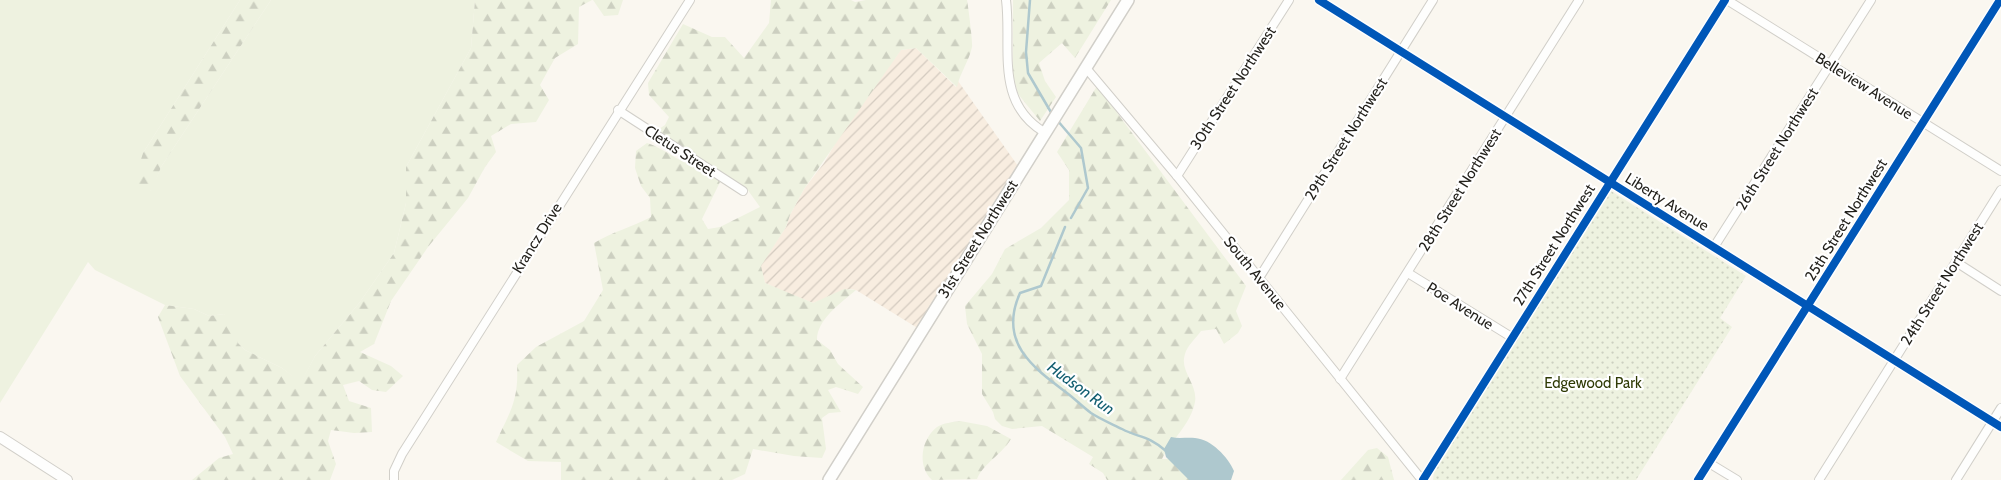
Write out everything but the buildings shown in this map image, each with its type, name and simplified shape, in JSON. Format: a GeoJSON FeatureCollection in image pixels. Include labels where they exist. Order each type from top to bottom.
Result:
{"type":"FeatureCollection","features":[{"type":"Feature","properties":{"kind":"main road","name":"31st Street Northwest"},"geometry":{"type":"LineString","coordinates":[[829,480],[1044,132],[1128,0]]}},
{"type":"Feature","properties":{"kind":"street","name":"Krancz Drive"},"geometry":{"type":"LineString","coordinates":[[394,480],[394,471],[402,454],[618,110],[690,0]]}},
{"type":"Feature","properties":{"kind":"street"},"geometry":{"type":"LineString","coordinates":[[1006,0],[1007,69],[1011,88],[1029,120],[1044,132]]}},
{"type":"Feature","properties":{"kind":"street","name":"30th Street Northwest"},"geometry":{"type":"LineString","coordinates":[[1177,176],[1289,0]]}},
{"type":"Feature","properties":{"kind":"street","name":"Liberty Avenue"},"geometry":{"type":"LineString","coordinates":[[1319,0],[2001,427]]}},
{"type":"Feature","properties":{"kind":"street","name":"29th Street Northwest"},"geometry":{"type":"LineString","coordinates":[[1259,278],[1433,0]]}},
{"type":"Feature","properties":{"kind":"street","name":"28th Street Northwest"},"geometry":{"type":"LineString","coordinates":[[1340,379],[1579,0]]}},
{"type":"Feature","properties":{"kind":"street","name":"Belleview Avenue"},"geometry":{"type":"LineString","coordinates":[[1726,0],[2001,171]]}},
{"type":"Feature","properties":{"kind":"street","name":"27th Street Northwest"},"geometry":{"type":"LineString","coordinates":[[1423,480],[1726,0]]}},
{"type":"Feature","properties":{"kind":"street","name":"26th Street Northwest"},"geometry":{"type":"LineString","coordinates":[[1714,247],[1871,0]]}},
{"type":"Feature","properties":{"kind":"street","name":"25th Street Northwest"},"geometry":{"type":"LineString","coordinates":[[1698,480],[2000,0]]}},
{"type":"Feature","properties":{"kind":"street","name":"South Avenue"},"geometry":{"type":"LineString","coordinates":[[1086,68],[1177,176],[1423,480]]}},
{"type":"Feature","properties":{"kind":"street","name":"Cletus Street"},"geometry":{"type":"LineString","coordinates":[[618,110],[743,191]]}},
{"type":"Feature","properties":{"kind":"street","name":"24th Street Northwest"},"geometry":{"type":"LineString","coordinates":[[1819,480],[2001,190]]}},
{"type":"Feature","properties":{"kind":"street"},"geometry":{"type":"LineString","coordinates":[[1956,262],[2001,291]]}},
{"type":"Feature","properties":{"kind":"street","name":"Poe Avenue"},"geometry":{"type":"LineString","coordinates":[[1408,273],[1513,338]]}},
{"type":"Feature","properties":{"kind":"street"},"geometry":{"type":"LineString","coordinates":[[1956,480],[2001,408]]}},
{"type":"Feature","properties":{"kind":"street"},"geometry":{"type":"LineString","coordinates":[[0,437],[67,480]]}},
{"type":"Feature","properties":{"kind":"street"},"geometry":{"type":"LineString","coordinates":[[1709,463],[1737,480]]}},
{"type":"Feature","properties":{"kind":"shaded area"},"geometry":{"type":"Polygon","coordinates":[[[916,48],[956,87],[958,81],[1018,166],[919,329],[856,290],[850,289],[813,303],[780,290],[765,283],[760,266],[786,227],[790,215],[804,189],[824,163],[877,82],[901,50],[916,48]]]}},
{"type":"Feature","properties":{"kind":"green space"},"geometry":{"type":"Polygon","coordinates":[[[0,0],[240,0],[143,153],[151,191],[161,167],[271,0],[475,0],[471,48],[406,167],[406,203],[394,253],[360,302],[315,356],[301,383],[282,368],[245,350],[238,343],[224,314],[209,316],[194,309],[165,305],[95,270],[88,262],[0,403],[0,0]]]}},
{"type":"Feature","properties":{"kind":"green space"},"geometry":{"type":"Polygon","coordinates":[[[240,0],[271,0],[161,167],[152,191],[134,182],[143,153],[240,0]]]}},
{"type":"Feature","properties":{"kind":"green space"},"geometry":{"type":"Polygon","coordinates":[[[475,0],[592,0],[579,7],[578,44],[555,58],[540,85],[549,100],[536,122],[511,124],[491,136],[496,152],[485,167],[468,198],[428,247],[391,301],[374,344],[360,352],[391,366],[403,376],[386,392],[372,390],[359,381],[343,385],[349,401],[371,408],[372,432],[354,433],[331,430],[328,441],[336,464],[330,480],[192,480],[219,458],[233,454],[225,437],[180,376],[158,317],[165,305],[194,309],[209,316],[224,314],[237,331],[238,343],[245,350],[282,368],[301,382],[315,356],[360,302],[394,253],[406,203],[406,167],[471,48],[475,0]]]}},
{"type":"Feature","properties":{"kind":"green space"},"geometry":{"type":"Polygon","coordinates":[[[593,0],[623,0],[618,15],[604,16],[593,0]]]}},
{"type":"Feature","properties":{"kind":"green space"},"geometry":{"type":"Polygon","coordinates":[[[771,0],[851,0],[855,2],[866,0],[967,0],[972,47],[957,87],[916,48],[901,50],[804,189],[790,215],[786,227],[761,266],[765,283],[813,303],[844,289],[856,290],[825,318],[818,332],[817,340],[830,350],[838,364],[863,387],[858,394],[836,387],[828,390],[841,412],[829,413],[822,418],[826,449],[822,458],[794,456],[753,449],[745,474],[732,480],[561,480],[561,462],[528,461],[496,442],[515,397],[517,365],[536,347],[584,321],[603,290],[594,243],[651,217],[650,198],[641,186],[635,168],[636,151],[647,143],[705,172],[720,182],[702,219],[708,229],[720,227],[760,207],[747,189],[743,191],[653,133],[665,125],[669,117],[649,95],[648,83],[683,24],[712,37],[725,37],[744,58],[769,23],[771,0]]]}},
{"type":"Feature","properties":{"kind":"green space"},"geometry":{"type":"Polygon","coordinates":[[[1013,0],[1111,0],[1075,58],[1062,43],[1039,63],[1045,81],[1056,97],[1040,121],[1018,94],[1013,75],[1013,0]]]}},
{"type":"Feature","properties":{"kind":"green space"},"geometry":{"type":"Polygon","coordinates":[[[1097,86],[1246,286],[1236,311],[1242,326],[1238,333],[1224,344],[1216,329],[1201,331],[1186,351],[1184,366],[1194,389],[1195,402],[1185,425],[1162,459],[1174,459],[1207,480],[1107,480],[1103,473],[1089,464],[1093,457],[1042,426],[1012,429],[1002,426],[995,419],[982,394],[982,354],[967,324],[965,306],[992,274],[1005,249],[1041,228],[1069,200],[1069,170],[1057,152],[1097,86]]]}},
{"type":"Feature","properties":{"kind":"green space","name":"Edgewood Park"},"geometry":{"type":"Polygon","coordinates":[[[1611,191],[1746,276],[1720,318],[1732,327],[1636,480],[1433,480],[1434,471],[1611,191]]]}},
{"type":"Feature","properties":{"kind":"green space"},"geometry":{"type":"Polygon","coordinates":[[[960,421],[987,426],[1011,439],[977,479],[932,480],[927,474],[923,460],[924,445],[927,438],[937,427],[960,421]]]}},
{"type":"Feature","properties":{"kind":"green space"},"geometry":{"type":"Polygon","coordinates":[[[1377,448],[1388,457],[1394,480],[1341,480],[1368,450],[1377,448]]]}},
{"type":"Feature","properties":{"kind":"water"},"geometry":{"type":"Polygon","coordinates":[[[1171,437],[1201,439],[1213,445],[1234,471],[1231,480],[1189,480],[1166,457],[1164,449],[1171,437]]]}},
{"type":"Feature","properties":{"kind":"waterway","name":"Hudson Run"},"geometry":{"type":"LineString","coordinates":[[1030,0],[1026,52],[1028,73],[1052,114]]}},
{"type":"Feature","properties":{"kind":"waterway","name":"Hudson Run"},"geometry":{"type":"LineString","coordinates":[[1057,120],[1081,148],[1088,188],[1071,218]]}},
{"type":"Feature","properties":{"kind":"waterway","name":"Hudson Run"},"geometry":{"type":"LineString","coordinates":[[1065,227],[1041,286],[1020,293],[1014,310],[1013,326],[1016,339],[1022,352],[1031,363],[1091,413],[1128,432],[1149,439],[1166,451]]}},
{"type":"Feature","properties":{"kind":"cycle path"},"geometry":{"type":"LineString","coordinates":[[1319,0],[2001,427]]}},
{"type":"Feature","properties":{"kind":"cycle path"},"geometry":{"type":"LineString","coordinates":[[1423,480],[1725,0]]}},
{"type":"Feature","properties":{"kind":"cycle path"},"geometry":{"type":"LineString","coordinates":[[1698,480],[2000,0]]}}]}
